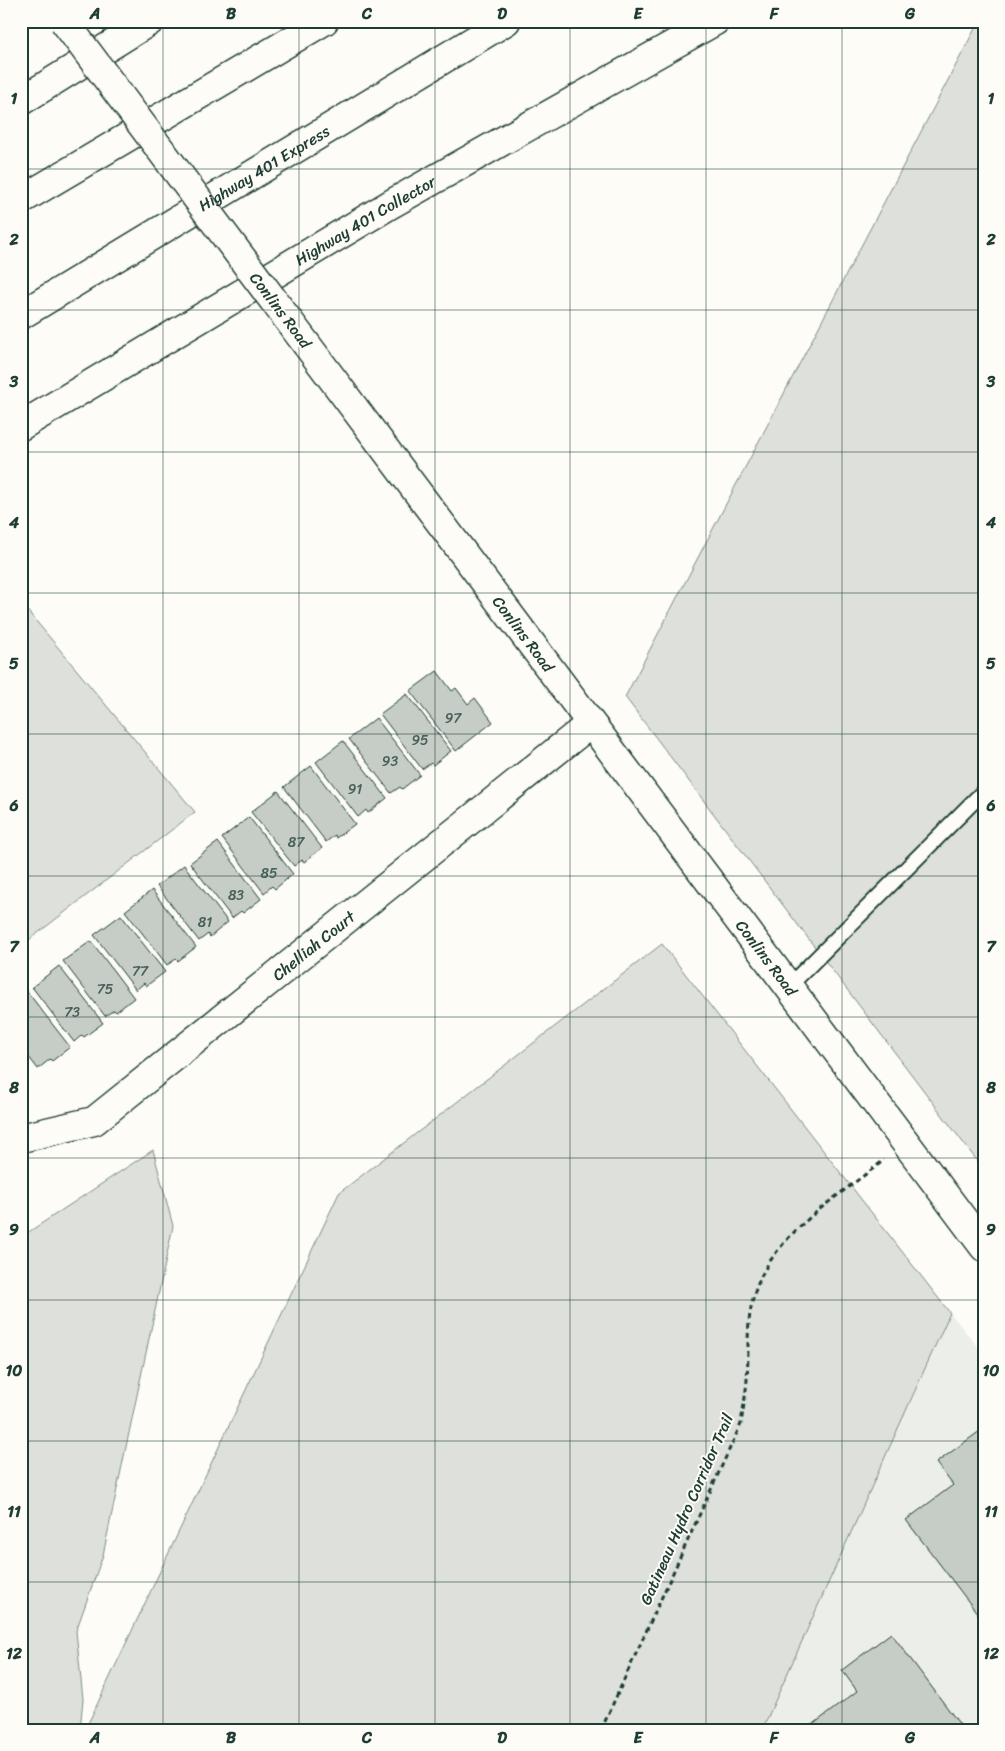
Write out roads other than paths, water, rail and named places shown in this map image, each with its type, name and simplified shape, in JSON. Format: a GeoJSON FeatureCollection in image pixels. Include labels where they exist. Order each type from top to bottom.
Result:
{"type":"FeatureCollection","features":[{"type":"Feature","properties":{"kind":"main road","name":"Conlins Road"},"geometry":{"type":"LineString","coordinates":[[64,21],[984,1247]]}},
{"type":"Feature","properties":{"kind":"main road"},"geometry":{"type":"LineString","coordinates":[[21,101],[150,21]]}},
{"type":"Feature","properties":{"kind":"main road"},"geometry":{"type":"LineString","coordinates":[[21,200],[324,21]]}},
{"type":"Feature","properties":{"kind":"main road","name":"Highway 401 Express"},"geometry":{"type":"LineString","coordinates":[[21,315],[506,21]]}},
{"type":"Feature","properties":{"kind":"main road","name":"Highway 401 Collector"},"geometry":{"type":"LineString","coordinates":[[21,426],[391,204],[715,21]]}},
{"type":"Feature","properties":{"kind":"main road","name":"Chelliah Court"},"geometry":{"type":"LineString","coordinates":[[21,1138],[94,1121],[590,724]]}},
{"type":"Feature","properties":{"kind":"lane"},"geometry":{"type":"LineString","coordinates":[[789,986],[984,791]]}}]}
